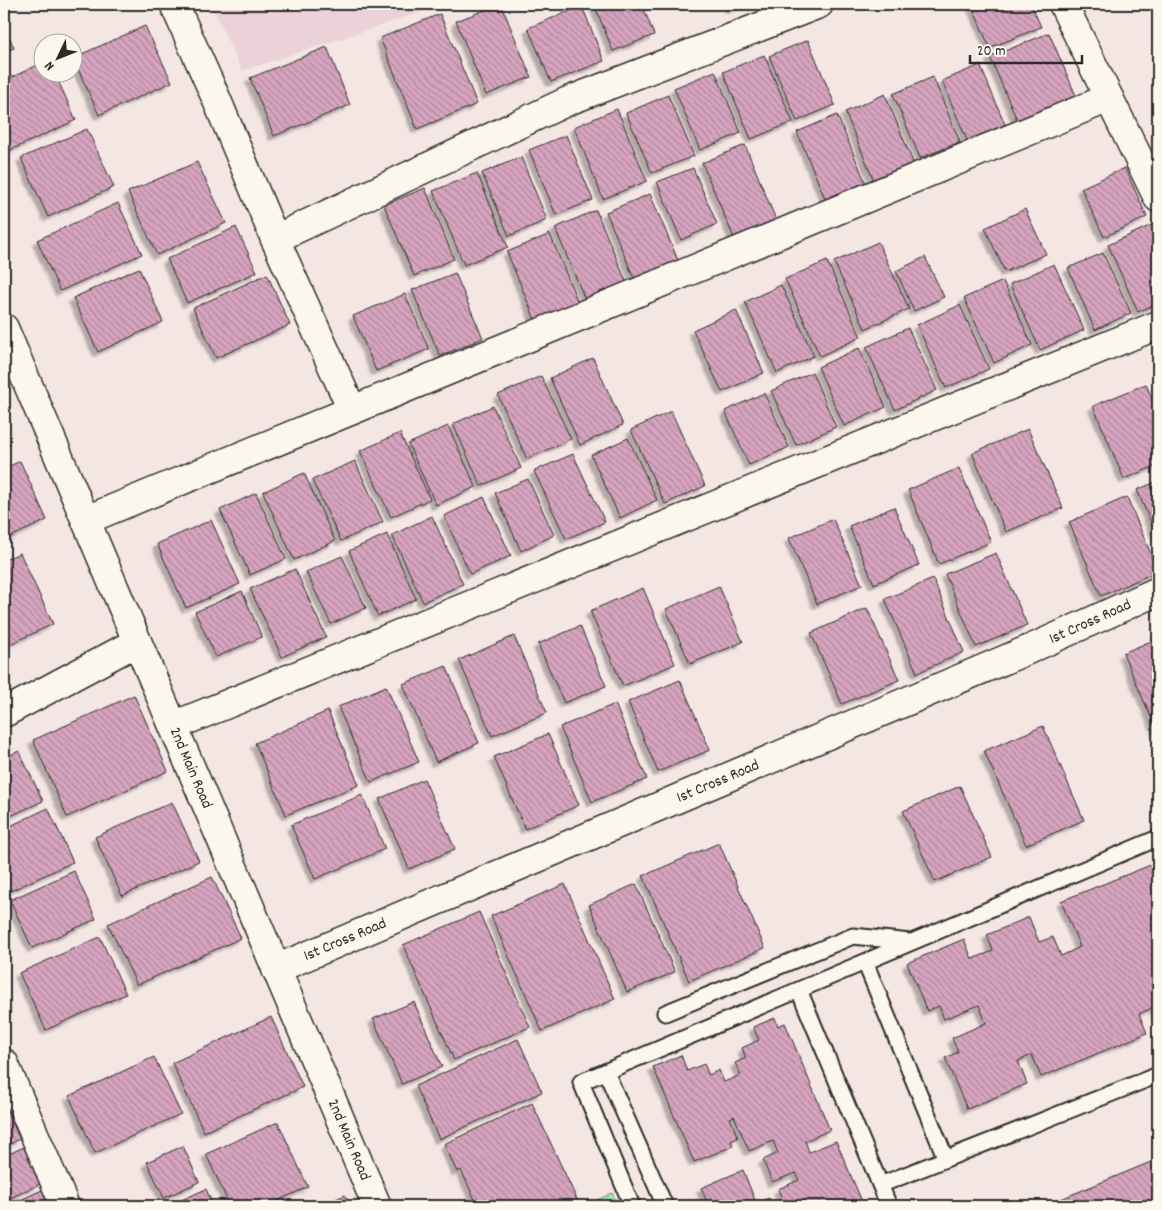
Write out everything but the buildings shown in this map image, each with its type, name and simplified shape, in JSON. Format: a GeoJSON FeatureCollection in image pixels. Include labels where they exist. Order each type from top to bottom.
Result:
{"type":"FeatureCollection","features":[{"type":"Feature","properties":{"kind":"street"},"geometry":{"type":"LineString","coordinates":[[174,4],[275,239],[352,410]]}},
{"type":"Feature","properties":{"kind":"street"},"geometry":{"type":"LineString","coordinates":[[275,239],[568,101],[819,4]]}},
{"type":"Feature","properties":{"kind":"street"},"geometry":{"type":"LineString","coordinates":[[1062,4],[1158,198]]}},
{"type":"Feature","properties":{"kind":"street"},"geometry":{"type":"LineString","coordinates":[[86,520],[1109,98]]}},
{"type":"Feature","properties":{"kind":"street"},"geometry":{"type":"LineString","coordinates":[[173,726],[1158,325]]}},
{"type":"Feature","properties":{"kind":"street","name":"2nd Main Road"},"geometry":{"type":"LineString","coordinates":[[4,328],[377,1206]]}},
{"type":"Feature","properties":{"kind":"street","name":"1st Cross Road"},"geometry":{"type":"LineString","coordinates":[[276,969],[1030,649],[1158,591]]}},
{"type":"Feature","properties":{"kind":"street"},"geometry":{"type":"LineString","coordinates":[[4,713],[137,642]]}},
{"type":"Feature","properties":{"kind":"street"},"geometry":{"type":"LineString","coordinates":[[4,1063],[64,1206]]}},
{"type":"Feature","properties":{"kind":"lane"},"geometry":{"type":"LineString","coordinates":[[632,1206],[581,1082],[1158,838]]}},
{"type":"Feature","properties":{"kind":"lane"},"geometry":{"type":"LineString","coordinates":[[665,1013],[853,936],[912,942]]}},
{"type":"Feature","properties":{"kind":"lane"},"geometry":{"type":"LineString","coordinates":[[865,962],[946,1159]]}},
{"type":"Feature","properties":{"kind":"lane"},"geometry":{"type":"LineString","coordinates":[[799,990],[889,1206]]}},
{"type":"Feature","properties":{"kind":"lane"},"geometry":{"type":"LineString","coordinates":[[606,1072],[665,1206]]}},
{"type":"Feature","properties":{"kind":"lane"},"geometry":{"type":"LineString","coordinates":[[880,1185],[1158,1075]]}},
{"type":"Feature","properties":{"kind":"shaded area"},"geometry":{"type":"Polygon","coordinates":[[[211,4],[446,4],[242,71],[211,4]]]}},
{"type":"Feature","properties":{"kind":"green space"},"geometry":{"type":"Polygon","coordinates":[[[612,1193],[618,1206],[584,1206],[612,1193]]]}}]}
